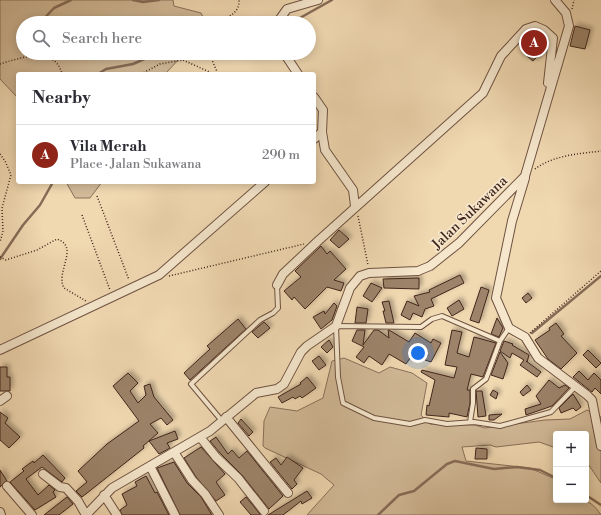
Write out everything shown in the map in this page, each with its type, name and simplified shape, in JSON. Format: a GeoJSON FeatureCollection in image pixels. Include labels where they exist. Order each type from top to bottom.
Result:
{"type":"FeatureCollection","features":[{"type":"Feature","properties":{"kind":"street"},"geometry":{"type":"LineString","coordinates":[[282,16],[287,9],[318,0]]}},
{"type":"Feature","properties":{"kind":"street","name":"Jalan Sukawana"},"geometry":{"type":"LineString","coordinates":[[369,273],[418,271],[430,266],[459,243],[525,176],[569,26],[566,13],[555,0]]}},
{"type":"Feature","properties":{"kind":"street"},"geometry":{"type":"LineString","coordinates":[[277,285],[283,274],[355,206],[483,93],[501,56],[526,29],[535,26],[544,30],[553,38],[545,105]]}},
{"type":"Feature","properties":{"kind":"street"},"geometry":{"type":"LineString","coordinates":[[289,60],[297,72]]}},
{"type":"Feature","properties":{"kind":"street"},"geometry":{"type":"LineString","coordinates":[[316,100],[323,110],[322,132],[325,150],[353,190],[355,206]]}},
{"type":"Feature","properties":{"kind":"street"},"geometry":{"type":"LineString","coordinates":[[316,137],[322,132]]}},
{"type":"Feature","properties":{"kind":"street"},"geometry":{"type":"LineString","coordinates":[[525,176],[512,221],[496,298],[509,328],[525,337],[538,358],[576,386],[592,400],[601,446]]}},
{"type":"Feature","properties":{"kind":"street"},"geometry":{"type":"LineString","coordinates":[[0,350],[94,307],[159,275],[263,184]]}},
{"type":"Feature","properties":{"kind":"street"},"geometry":{"type":"LineString","coordinates":[[43,474],[60,487],[66,488],[78,501],[86,515],[104,495],[124,480],[200,437],[256,394],[277,389],[284,384],[301,352],[314,340],[336,326],[350,288],[360,276],[369,273]]}},
{"type":"Feature","properties":{"kind":"street"},"geometry":{"type":"LineString","coordinates":[[224,419],[288,493]]}},
{"type":"Feature","properties":{"kind":"street"},"geometry":{"type":"LineString","coordinates":[[200,437],[216,457],[238,478],[264,511]]}},
{"type":"Feature","properties":{"kind":"street"},"geometry":{"type":"LineString","coordinates":[[174,452],[192,480],[205,494],[219,515]]}},
{"type":"Feature","properties":{"kind":"street"},"geometry":{"type":"LineString","coordinates":[[150,466],[175,515]]}},
{"type":"Feature","properties":{"kind":"street"},"geometry":{"type":"LineString","coordinates":[[7,486],[32,515]]}},
{"type":"Feature","properties":{"kind":"street"},"geometry":{"type":"LineString","coordinates":[[104,495],[117,515]]}},
{"type":"Feature","properties":{"kind":"lane"},"geometry":{"type":"LineString","coordinates":[[224,419],[192,384],[260,320],[273,313],[278,308],[277,285]]}},
{"type":"Feature","properties":{"kind":"lane"},"geometry":{"type":"LineString","coordinates":[[500,341],[442,316],[432,319],[421,327],[336,326],[338,377],[343,403],[374,418],[410,424],[426,420],[446,424],[470,422],[500,426],[551,412],[576,386]]}},
{"type":"Feature","properties":{"kind":"lane"},"geometry":{"type":"LineString","coordinates":[[470,422],[473,403],[473,389],[486,379],[500,341],[509,328]]}},
{"type":"Feature","properties":{"kind":"path"},"geometry":{"type":"LineString","coordinates":[[229,16],[235,13],[239,6],[239,0]]}},
{"type":"Feature","properties":{"kind":"path"},"geometry":{"type":"LineString","coordinates":[[0,64],[16,59]]}},
{"type":"Feature","properties":{"kind":"path"},"geometry":{"type":"LineString","coordinates":[[54,60],[61,72]]}},
{"type":"Feature","properties":{"kind":"path"},"geometry":{"type":"LineString","coordinates":[[145,72],[160,64],[183,60],[210,72]]}},
{"type":"Feature","properties":{"kind":"path"},"geometry":{"type":"LineString","coordinates":[[213,60],[218,72]]}},
{"type":"Feature","properties":{"kind":"path"},"geometry":{"type":"LineString","coordinates":[[525,176],[541,164],[564,156],[601,151]]}},
{"type":"Feature","properties":{"kind":"path"},"geometry":{"type":"LineString","coordinates":[[0,154],[11,175],[2,208],[3,231],[0,242]]}},
{"type":"Feature","properties":{"kind":"path"},"geometry":{"type":"LineString","coordinates":[[97,196],[132,287]]}},
{"type":"Feature","properties":{"kind":"path"},"geometry":{"type":"LineString","coordinates":[[355,206],[360,223],[369,273]]}},
{"type":"Feature","properties":{"kind":"path"},"geometry":{"type":"LineString","coordinates":[[82,215],[113,297]]}},
{"type":"Feature","properties":{"kind":"path"},"geometry":{"type":"LineString","coordinates":[[0,257],[6,260],[37,250],[57,239],[63,241],[68,247],[68,253],[64,263],[62,285],[68,291],[94,307]]}},
{"type":"Feature","properties":{"kind":"path"},"geometry":{"type":"LineString","coordinates":[[159,275],[172,276],[318,241]]}},
{"type":"Feature","properties":{"kind":"path"},"geometry":{"type":"LineString","coordinates":[[525,337],[601,271]]}},
{"type":"Feature","properties":{"kind":"shaded area"},"geometry":{"type":"Polygon","coordinates":[[[0,0],[173,0],[174,6],[201,13],[202,16],[16,16],[16,60],[178,60],[167,72],[16,72],[16,96],[0,79],[0,0]]]}},
{"type":"Feature","properties":{"kind":"shaded area"},"geometry":{"type":"Polygon","coordinates":[[[67,184],[100,184],[90,198],[75,198],[67,184]]]}},
{"type":"Feature","properties":{"kind":"shaded area"},"geometry":{"type":"Polygon","coordinates":[[[344,358],[379,373],[390,367],[412,373],[427,383],[421,415],[430,424],[475,425],[485,428],[545,420],[570,419],[587,410],[601,417],[601,483],[589,465],[589,431],[553,431],[553,447],[539,442],[496,447],[490,445],[462,447],[466,461],[530,468],[553,478],[553,503],[589,502],[601,515],[307,515],[334,485],[321,474],[265,448],[263,446],[264,421],[270,407],[297,411],[323,398],[332,361],[344,358]]]}},
{"type":"Feature","properties":{"kind":"building"},"geometry":{"type":"Polygon","coordinates":[[[575,26],[590,30],[585,49],[570,46],[575,26]]]}},
{"type":"Feature","properties":{"kind":"building"},"geometry":{"type":"Polygon","coordinates":[[[534,32],[547,44],[533,61],[527,56],[532,51],[522,42],[529,34],[534,32]]]}},
{"type":"Feature","properties":{"kind":"building"},"geometry":{"type":"Polygon","coordinates":[[[339,230],[349,239],[339,248],[330,240],[339,230]]]}},
{"type":"Feature","properties":{"kind":"building"},"geometry":{"type":"Polygon","coordinates":[[[321,246],[327,254],[330,251],[346,269],[334,280],[344,283],[341,291],[327,287],[305,309],[294,297],[292,300],[284,291],[301,277],[295,271],[321,246]]]}},
{"type":"Feature","properties":{"kind":"building"},"geometry":{"type":"Polygon","coordinates":[[[460,275],[464,283],[431,299],[434,306],[425,309],[422,317],[413,313],[410,320],[401,315],[407,301],[419,306],[414,296],[430,292],[429,290],[460,275]]]}},
{"type":"Feature","properties":{"kind":"building"},"geometry":{"type":"Polygon","coordinates":[[[419,278],[419,289],[384,288],[383,279],[419,278]]]}},
{"type":"Feature","properties":{"kind":"building"},"geometry":{"type":"Polygon","coordinates":[[[371,283],[382,288],[372,302],[363,296],[371,283]]]}},
{"type":"Feature","properties":{"kind":"building"},"geometry":{"type":"Polygon","coordinates":[[[481,287],[489,290],[479,323],[470,320],[481,287]]]}},
{"type":"Feature","properties":{"kind":"building"},"geometry":{"type":"Polygon","coordinates":[[[528,293],[532,298],[526,303],[522,298],[528,293]]]}},
{"type":"Feature","properties":{"kind":"building"},"geometry":{"type":"Polygon","coordinates":[[[459,300],[464,309],[452,316],[447,308],[459,300]]]}},
{"type":"Feature","properties":{"kind":"building"},"geometry":{"type":"Polygon","coordinates":[[[389,301],[394,323],[386,323],[383,311],[385,311],[382,302],[389,301]]]}},
{"type":"Feature","properties":{"kind":"building"},"geometry":{"type":"Polygon","coordinates":[[[334,303],[337,306],[332,320],[321,329],[313,317],[324,311],[325,314],[334,303]]]}},
{"type":"Feature","properties":{"kind":"building"},"geometry":{"type":"Polygon","coordinates":[[[357,307],[368,309],[366,323],[355,323],[357,307]]]}},
{"type":"Feature","properties":{"kind":"building"},"geometry":{"type":"Polygon","coordinates":[[[497,318],[503,328],[499,337],[491,334],[497,318]]]}},
{"type":"Feature","properties":{"kind":"building"},"geometry":{"type":"Polygon","coordinates":[[[238,319],[246,329],[190,380],[184,373],[210,349],[207,346],[238,319]]]}},
{"type":"Feature","properties":{"kind":"building"},"geometry":{"type":"Polygon","coordinates":[[[264,322],[270,328],[258,338],[252,332],[264,322]]]}},
{"type":"Feature","properties":{"kind":"building"},"geometry":{"type":"Polygon","coordinates":[[[556,323],[564,334],[561,336],[577,353],[561,369],[548,359],[535,340],[550,330],[549,328],[556,323]]]}},
{"type":"Feature","properties":{"kind":"building"},"geometry":{"type":"Polygon","coordinates":[[[357,330],[365,330],[363,345],[374,330],[378,330],[389,338],[389,330],[409,342],[415,333],[431,343],[433,339],[441,343],[431,362],[425,360],[428,355],[416,349],[406,364],[389,354],[382,365],[369,356],[364,363],[356,357],[364,347],[352,341],[357,330]]]}},
{"type":"Feature","properties":{"kind":"building"},"geometry":{"type":"Polygon","coordinates":[[[452,330],[462,332],[457,353],[469,357],[474,337],[496,343],[483,377],[471,374],[467,390],[470,390],[470,403],[467,417],[449,413],[449,417],[426,415],[427,405],[429,406],[435,380],[421,372],[422,370],[454,378],[457,367],[445,365],[452,330]]]}},
{"type":"Feature","properties":{"kind":"building"},"geometry":{"type":"Polygon","coordinates":[[[329,340],[333,347],[327,353],[321,347],[329,340]]]}},
{"type":"Feature","properties":{"kind":"building"},"geometry":{"type":"Polygon","coordinates":[[[504,341],[513,344],[512,345],[529,355],[527,362],[541,372],[537,377],[520,365],[524,360],[512,353],[510,358],[500,351],[504,341]]]}},
{"type":"Feature","properties":{"kind":"building"},"geometry":{"type":"Polygon","coordinates":[[[588,350],[601,363],[596,368],[583,355],[588,350]]]}},
{"type":"Feature","properties":{"kind":"building"},"geometry":{"type":"Polygon","coordinates":[[[500,352],[508,363],[503,379],[491,375],[500,352]]]}},
{"type":"Feature","properties":{"kind":"building"},"geometry":{"type":"Polygon","coordinates":[[[319,356],[326,365],[319,370],[312,361],[319,356]]]}},
{"type":"Feature","properties":{"kind":"building"},"geometry":{"type":"Polygon","coordinates":[[[0,367],[7,367],[7,377],[10,377],[10,391],[0,391],[0,367]]]}},
{"type":"Feature","properties":{"kind":"building"},"geometry":{"type":"Polygon","coordinates":[[[579,371],[588,380],[594,373],[601,380],[601,394],[595,388],[592,392],[573,377],[579,371]]]}},
{"type":"Feature","properties":{"kind":"building"},"geometry":{"type":"Polygon","coordinates":[[[128,373],[138,383],[130,391],[138,403],[146,395],[144,386],[150,384],[154,397],[173,420],[167,425],[161,418],[150,424],[158,433],[143,446],[144,448],[82,497],[76,491],[87,482],[78,471],[107,444],[139,421],[113,386],[128,373]]]}},
{"type":"Feature","properties":{"kind":"building"},"geometry":{"type":"Polygon","coordinates":[[[307,377],[316,388],[302,398],[300,396],[295,399],[293,397],[282,403],[278,397],[301,384],[300,383],[307,377]]]}},
{"type":"Feature","properties":{"kind":"building"},"geometry":{"type":"Polygon","coordinates":[[[549,380],[559,388],[565,385],[569,388],[552,406],[526,415],[525,409],[541,404],[536,396],[549,380]]]}},
{"type":"Feature","properties":{"kind":"building"},"geometry":{"type":"Polygon","coordinates":[[[527,385],[531,390],[523,396],[520,392],[527,385]]]}},
{"type":"Feature","properties":{"kind":"building"},"geometry":{"type":"Polygon","coordinates":[[[493,390],[498,393],[496,399],[490,395],[493,390]]]}},
{"type":"Feature","properties":{"kind":"building"},"geometry":{"type":"Polygon","coordinates":[[[476,391],[482,391],[486,416],[478,417],[476,391]]]}},
{"type":"Feature","properties":{"kind":"building"},"geometry":{"type":"Polygon","coordinates":[[[573,394],[581,407],[576,411],[573,408],[561,413],[559,408],[573,394]]]}},
{"type":"Feature","properties":{"kind":"building"},"geometry":{"type":"Polygon","coordinates":[[[0,412],[8,418],[5,423],[20,437],[9,448],[0,440],[0,412]]]}},
{"type":"Feature","properties":{"kind":"building"},"geometry":{"type":"Polygon","coordinates":[[[502,414],[494,420],[489,420],[489,415],[502,414]]]}},
{"type":"Feature","properties":{"kind":"building"},"geometry":{"type":"Polygon","coordinates":[[[241,419],[253,432],[249,436],[238,423],[241,419]]]}},
{"type":"Feature","properties":{"kind":"building"},"geometry":{"type":"Polygon","coordinates":[[[175,431],[178,439],[167,443],[170,448],[159,454],[149,441],[175,431]]]}},
{"type":"Feature","properties":{"kind":"building"},"geometry":{"type":"Polygon","coordinates":[[[216,437],[228,454],[232,450],[239,458],[247,451],[283,496],[269,509],[242,475],[210,441],[216,437]]]}},
{"type":"Feature","properties":{"kind":"building"},"geometry":{"type":"Polygon","coordinates":[[[201,447],[225,474],[216,482],[225,495],[216,501],[196,477],[184,458],[201,447]]]}},
{"type":"Feature","properties":{"kind":"building"},"geometry":{"type":"Polygon","coordinates":[[[476,448],[487,449],[487,459],[475,459],[476,448]]]}},
{"type":"Feature","properties":{"kind":"building"},"geometry":{"type":"Polygon","coordinates":[[[43,455],[65,478],[62,482],[42,467],[26,479],[38,495],[49,485],[55,490],[53,492],[56,497],[35,510],[10,482],[24,471],[22,469],[33,461],[34,463],[43,455]]]}},
{"type":"Feature","properties":{"kind":"building"},"geometry":{"type":"Polygon","coordinates":[[[287,457],[303,468],[294,480],[297,484],[292,489],[270,462],[276,458],[281,465],[287,457]]]}},
{"type":"Feature","properties":{"kind":"building"},"geometry":{"type":"Polygon","coordinates":[[[174,462],[187,483],[201,497],[212,515],[180,515],[157,468],[174,462]]]}},
{"type":"Feature","properties":{"kind":"building"},"geometry":{"type":"Polygon","coordinates":[[[0,470],[7,481],[0,487],[0,470]]]}},
{"type":"Feature","properties":{"kind":"building"},"geometry":{"type":"Polygon","coordinates":[[[146,476],[155,493],[157,492],[169,515],[122,515],[120,510],[127,505],[122,494],[137,486],[135,482],[146,476]]]}},
{"type":"Feature","properties":{"kind":"building"},"geometry":{"type":"Polygon","coordinates":[[[307,491],[312,498],[302,504],[301,501],[283,515],[268,515],[307,491]]]}},
{"type":"Feature","properties":{"kind":"building"},"geometry":{"type":"Polygon","coordinates":[[[67,497],[73,504],[59,515],[44,515],[67,497]]]}},
{"type":"Feature","properties":{"kind":"building"},"geometry":{"type":"Polygon","coordinates":[[[246,497],[260,515],[251,515],[240,502],[246,497]]]}},
{"type":"Feature","properties":{"kind":"waterway"},"geometry":{"type":"LineString","coordinates":[[47,16],[54,8],[71,0]]}},
{"type":"Feature","properties":{"kind":"waterway"},"geometry":{"type":"LineString","coordinates":[[133,0],[143,2],[159,0]]}},
{"type":"Feature","properties":{"kind":"waterway"},"geometry":{"type":"LineString","coordinates":[[303,16],[332,0]]}},
{"type":"Feature","properties":{"kind":"waterway"},"geometry":{"type":"LineString","coordinates":[[101,72],[106,69],[133,64],[142,60]]}},
{"type":"Feature","properties":{"kind":"waterway"},"geometry":{"type":"LineString","coordinates":[[0,259],[23,225],[40,205],[52,184]]}},
{"type":"Feature","properties":{"kind":"waterway"},"geometry":{"type":"LineString","coordinates":[[532,333],[601,276]]}},
{"type":"Feature","properties":{"kind":"waterway"},"geometry":{"type":"LineString","coordinates":[[378,515],[399,495],[414,491],[447,464],[455,461],[494,469],[517,467],[540,470],[553,476]]}},
{"type":"Feature","properties":{"kind":"waterway"},"geometry":{"type":"LineString","coordinates":[[589,497],[601,505]]}},
{"type":"Feature","properties":{"kind":"place","name":"Vila Merah"},"geometry":{"type":"Point","coordinates":[534,43]}}]}
